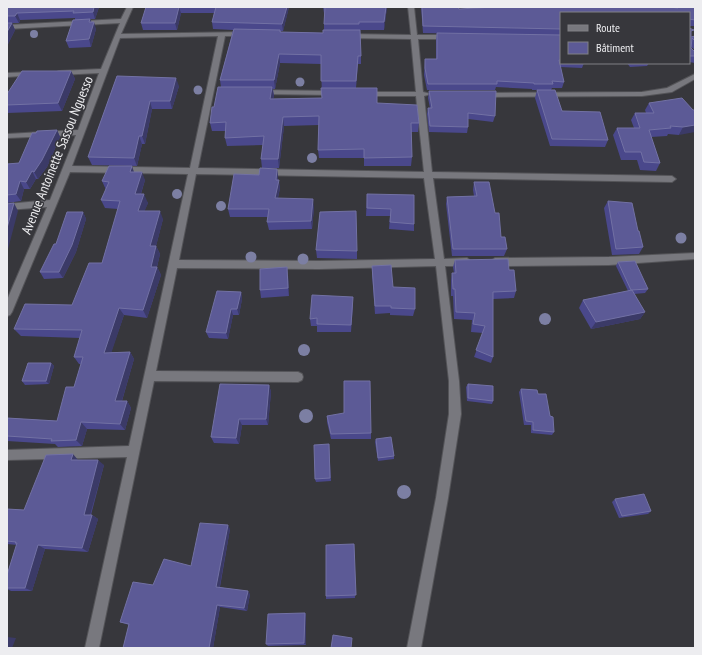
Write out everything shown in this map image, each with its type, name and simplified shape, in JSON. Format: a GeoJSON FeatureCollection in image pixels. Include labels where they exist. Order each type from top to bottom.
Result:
{"type":"FeatureCollection","features":[{"type":"Feature","properties":{"kind":"street","name":"Avenue Antoinette Sassou Nguesso"},"geometry":{"type":"LineString","coordinates":[[7,312],[11,294],[53,203],[105,71],[117,36],[130,7]]}},
{"type":"Feature","properties":{"kind":"street"},"geometry":{"type":"LineString","coordinates":[[411,7],[428,175],[454,381],[455,414],[442,498],[414,648]]}},
{"type":"Feature","properties":{"kind":"street"},"geometry":{"type":"LineString","coordinates":[[7,27],[124,21]]}},
{"type":"Feature","properties":{"kind":"street"},"geometry":{"type":"LineString","coordinates":[[92,648],[193,171],[214,92],[222,34]]}},
{"type":"Feature","properties":{"kind":"street"},"geometry":{"type":"LineString","coordinates":[[117,36],[253,34]]}},
{"type":"Feature","properties":{"kind":"street"},"geometry":{"type":"LineString","coordinates":[[337,36],[453,37]]}},
{"type":"Feature","properties":{"kind":"street"},"geometry":{"type":"LineString","coordinates":[[52,73],[105,71]]}},
{"type":"Feature","properties":{"kind":"street"},"geometry":{"type":"LineString","coordinates":[[7,75],[37,74]]}},
{"type":"Feature","properties":{"kind":"street"},"geometry":{"type":"LineString","coordinates":[[475,95],[642,94],[669,90],[695,76]]}},
{"type":"Feature","properties":{"kind":"street"},"geometry":{"type":"LineString","coordinates":[[249,92],[343,93]]}},
{"type":"Feature","properties":{"kind":"street"},"geometry":{"type":"LineString","coordinates":[[358,94],[436,94]]}},
{"type":"Feature","properties":{"kind":"street"},"geometry":{"type":"LineString","coordinates":[[7,136],[81,132]]}},
{"type":"Feature","properties":{"kind":"street"},"geometry":{"type":"LineString","coordinates":[[67,169],[672,179]]}},
{"type":"Feature","properties":{"kind":"street"},"geometry":{"type":"LineString","coordinates":[[7,207],[53,203]]}},
{"type":"Feature","properties":{"kind":"street"},"geometry":{"type":"LineString","coordinates":[[173,264],[319,265],[440,262],[609,261],[695,256]]}},
{"type":"Feature","properties":{"kind":"street"},"geometry":{"type":"LineString","coordinates":[[150,376],[298,377]]}},
{"type":"Feature","properties":{"kind":"street"},"geometry":{"type":"LineString","coordinates":[[7,454],[134,451]]}},
{"type":"Feature","properties":{"kind":"building"},"geometry":{"type":"Polygon","coordinates":[[[7,7],[94,7],[93,12],[73,13],[74,11],[17,13],[15,16],[7,16],[7,7]]]}},
{"type":"Feature","properties":{"kind":"building"},"geometry":{"type":"Polygon","coordinates":[[[146,7],[179,7],[175,23],[141,23],[146,7]]]}},
{"type":"Feature","properties":{"kind":"building"},"geometry":{"type":"Polygon","coordinates":[[[216,7],[287,7],[282,24],[212,22],[216,7]]]}},
{"type":"Feature","properties":{"kind":"building"},"geometry":{"type":"Polygon","coordinates":[[[325,7],[386,7],[384,22],[324,24],[325,7]]]}},
{"type":"Feature","properties":{"kind":"building"},"geometry":{"type":"Polygon","coordinates":[[[422,7],[458,7],[459,9],[494,7],[695,7],[695,20],[690,19],[690,12],[560,12],[560,29],[423,26],[422,7]]]}},
{"type":"Feature","properties":{"kind":"building"},"geometry":{"type":"Polygon","coordinates":[[[90,19],[89,22],[94,22],[89,39],[66,41],[73,20],[90,19]]]}},
{"type":"Feature","properties":{"kind":"building"},"geometry":{"type":"Polygon","coordinates":[[[7,23],[12,23],[7,32],[7,23]]]}},
{"type":"Feature","properties":{"kind":"building"},"geometry":{"type":"Polygon","coordinates":[[[690,28],[694,30],[691,31],[691,37],[695,36],[695,41],[692,38],[691,48],[695,52],[695,56],[690,56],[690,28]]]}},
{"type":"Feature","properties":{"kind":"building"},"geometry":{"type":"Polygon","coordinates":[[[234,29],[323,33],[323,30],[360,30],[361,56],[358,56],[356,81],[321,81],[321,55],[279,54],[274,80],[220,80],[234,29]]]}},
{"type":"Feature","properties":{"kind":"building"},"geometry":{"type":"Polygon","coordinates":[[[437,33],[560,35],[559,60],[564,82],[552,81],[553,84],[534,84],[497,81],[497,84],[428,84],[425,59],[437,59],[437,33]]]}},
{"type":"Feature","properties":{"kind":"building"},"geometry":{"type":"Polygon","coordinates":[[[22,71],[71,71],[58,103],[7,105],[7,94],[22,71]]]}},
{"type":"Feature","properties":{"kind":"building"},"geometry":{"type":"Polygon","coordinates":[[[117,76],[176,78],[170,101],[150,101],[142,136],[139,136],[134,158],[88,157],[117,76]]]}},
{"type":"Feature","properties":{"kind":"building"},"geometry":{"type":"Polygon","coordinates":[[[218,87],[272,87],[270,99],[322,98],[321,88],[377,88],[377,103],[417,105],[419,123],[411,123],[412,157],[364,158],[364,149],[318,150],[319,116],[283,117],[278,159],[261,159],[264,136],[225,138],[226,122],[210,123],[212,107],[214,107],[218,87]]]}},
{"type":"Feature","properties":{"kind":"building"},"geometry":{"type":"Polygon","coordinates":[[[537,90],[555,90],[562,111],[600,112],[608,140],[552,139],[537,90]]]}},
{"type":"Feature","properties":{"kind":"building"},"geometry":{"type":"Polygon","coordinates":[[[429,91],[496,91],[495,116],[468,113],[468,127],[430,126],[428,108],[432,108],[429,91]]]}},
{"type":"Feature","properties":{"kind":"building"},"geometry":{"type":"Polygon","coordinates":[[[682,98],[693,110],[695,110],[695,125],[683,127],[670,126],[671,128],[649,130],[660,163],[644,162],[641,152],[625,152],[617,128],[640,128],[635,113],[654,113],[649,103],[682,98]]]}},
{"type":"Feature","properties":{"kind":"building"},"geometry":{"type":"Polygon","coordinates":[[[57,130],[42,160],[34,172],[32,171],[26,182],[20,181],[16,194],[7,195],[7,164],[19,163],[32,133],[36,133],[37,131],[57,130]]]}},
{"type":"Feature","properties":{"kind":"building"},"geometry":{"type":"Polygon","coordinates":[[[109,166],[132,166],[130,172],[142,172],[135,194],[144,194],[138,211],[160,211],[150,246],[156,246],[151,267],[157,267],[143,310],[119,308],[104,353],[130,352],[115,401],[127,401],[120,424],[81,422],[76,440],[51,441],[52,439],[7,436],[7,418],[57,421],[66,387],[74,387],[83,357],[74,357],[82,330],[14,329],[25,304],[72,305],[89,263],[102,263],[120,201],[101,200],[109,182],[102,181],[109,166]]]}},
{"type":"Feature","properties":{"kind":"building"},"geometry":{"type":"Polygon","coordinates":[[[260,168],[277,169],[276,180],[279,180],[275,198],[313,199],[311,221],[267,222],[269,209],[228,209],[234,174],[259,175],[260,168]]]}},
{"type":"Feature","properties":{"kind":"building"},"geometry":{"type":"Polygon","coordinates":[[[474,182],[489,182],[495,213],[499,213],[501,237],[505,237],[507,249],[453,249],[447,197],[477,196],[474,182]]]}},
{"type":"Feature","properties":{"kind":"building"},"geometry":{"type":"Polygon","coordinates":[[[367,194],[414,195],[414,224],[390,222],[391,209],[367,208],[367,194]]]}},
{"type":"Feature","properties":{"kind":"building"},"geometry":{"type":"Polygon","coordinates":[[[608,201],[632,203],[643,247],[616,249],[608,201]]]}},
{"type":"Feature","properties":{"kind":"building"},"geometry":{"type":"Polygon","coordinates":[[[14,203],[7,228],[7,204],[14,203]]]}},
{"type":"Feature","properties":{"kind":"building"},"geometry":{"type":"Polygon","coordinates":[[[356,211],[357,251],[316,250],[320,212],[356,211]]]}},
{"type":"Feature","properties":{"kind":"building"},"geometry":{"type":"Polygon","coordinates":[[[67,212],[83,212],[72,245],[59,272],[40,272],[54,244],[56,244],[67,212]]]}},
{"type":"Feature","properties":{"kind":"building"},"geometry":{"type":"Polygon","coordinates":[[[508,259],[509,270],[514,270],[516,291],[493,292],[493,357],[476,350],[485,326],[473,324],[475,313],[456,312],[455,289],[453,289],[452,273],[456,273],[455,260],[508,259]]]}},
{"type":"Feature","properties":{"kind":"building"},"geometry":{"type":"Polygon","coordinates":[[[635,261],[648,289],[631,290],[618,262],[635,261]]]}},
{"type":"Feature","properties":{"kind":"building"},"geometry":{"type":"Polygon","coordinates":[[[391,265],[393,287],[415,288],[415,309],[375,306],[372,266],[391,265]]]}},
{"type":"Feature","properties":{"kind":"building"},"geometry":{"type":"Polygon","coordinates":[[[287,267],[288,288],[260,290],[260,269],[287,267]]]}},
{"type":"Feature","properties":{"kind":"building"},"geometry":{"type":"Polygon","coordinates":[[[632,290],[645,312],[596,322],[583,300],[632,290]]]}},
{"type":"Feature","properties":{"kind":"building"},"geometry":{"type":"Polygon","coordinates":[[[217,291],[241,292],[237,309],[231,309],[226,333],[206,332],[217,291]]]}},
{"type":"Feature","properties":{"kind":"building"},"geometry":{"type":"Polygon","coordinates":[[[312,295],[353,297],[351,325],[317,324],[317,318],[310,319],[312,295]]]}},
{"type":"Feature","properties":{"kind":"building"},"geometry":{"type":"Polygon","coordinates":[[[28,363],[51,363],[46,381],[22,381],[28,363]]]}},
{"type":"Feature","properties":{"kind":"building"},"geometry":{"type":"Polygon","coordinates":[[[344,381],[370,381],[371,433],[331,434],[327,416],[344,413],[344,381]]]}},
{"type":"Feature","properties":{"kind":"building"},"geometry":{"type":"Polygon","coordinates":[[[220,384],[269,385],[266,419],[239,419],[236,438],[211,437],[220,384]]]}},
{"type":"Feature","properties":{"kind":"building"},"geometry":{"type":"Polygon","coordinates":[[[468,384],[493,386],[493,401],[468,398],[468,384]]]}},
{"type":"Feature","properties":{"kind":"building"},"geometry":{"type":"Polygon","coordinates":[[[521,389],[537,390],[538,394],[546,394],[550,416],[553,417],[554,432],[533,430],[533,422],[526,421],[521,389]]]}},
{"type":"Feature","properties":{"kind":"building"},"geometry":{"type":"Polygon","coordinates":[[[391,437],[394,456],[378,458],[376,439],[391,437]]]}},
{"type":"Feature","properties":{"kind":"building"},"geometry":{"type":"Polygon","coordinates":[[[329,444],[330,478],[315,479],[314,445],[329,444]]]}},
{"type":"Feature","properties":{"kind":"building"},"geometry":{"type":"Polygon","coordinates":[[[73,454],[71,460],[98,460],[84,515],[92,515],[82,548],[38,545],[25,588],[7,588],[7,575],[17,543],[7,541],[7,509],[24,510],[46,455],[73,454]]]}},
{"type":"Feature","properties":{"kind":"building"},"geometry":{"type":"Polygon","coordinates":[[[644,494],[651,511],[622,516],[615,499],[644,494]]]}},
{"type":"Feature","properties":{"kind":"building"},"geometry":{"type":"Polygon","coordinates":[[[200,523],[228,525],[216,587],[248,591],[244,608],[217,605],[209,648],[123,648],[129,624],[120,622],[133,582],[153,585],[164,559],[191,566],[200,523]]]}},
{"type":"Feature","properties":{"kind":"building"},"geometry":{"type":"Polygon","coordinates":[[[354,544],[356,595],[326,596],[326,545],[354,544]]]}},
{"type":"Feature","properties":{"kind":"building"},"geometry":{"type":"Polygon","coordinates":[[[305,613],[304,643],[266,644],[268,614],[305,613]]]}},
{"type":"Feature","properties":{"kind":"building"},"geometry":{"type":"Polygon","coordinates":[[[333,635],[352,638],[351,648],[331,648],[333,635]]]}}]}
